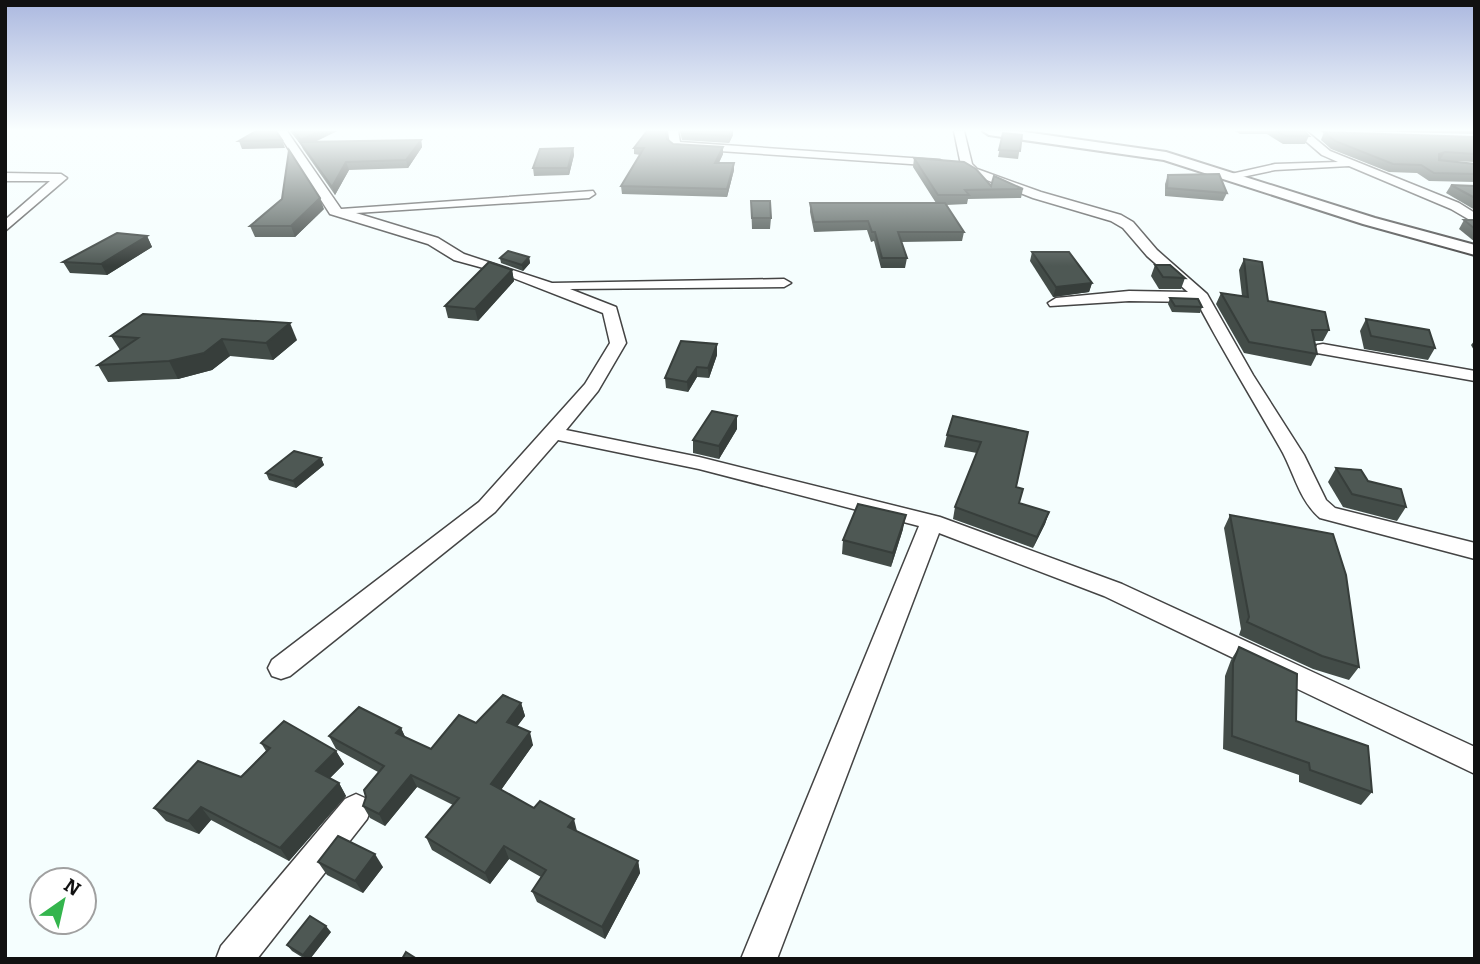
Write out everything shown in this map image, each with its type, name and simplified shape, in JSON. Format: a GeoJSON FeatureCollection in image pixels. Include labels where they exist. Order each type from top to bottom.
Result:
{"type":"FeatureCollection","features":[{"type":"Feature","properties":{"kind":"street"},"geometry":{"type":"LineString","coordinates":[[281,668],[487,507],[592,387],[618,343],[610,310],[459,257],[433,241],[335,211],[312,176]]}},
{"type":"Feature","properties":{"kind":"street"},"geometry":{"type":"LineString","coordinates":[[983,176],[1116,218],[1202,297],[1244,375],[1294,455],[1317,504],[1328,513],[1361,524],[1475,551]]}},
{"type":"Feature","properties":{"kind":"street"},"geometry":{"type":"LineString","coordinates":[[1228,176],[1369,221],[1475,250]]}},
{"type":"Feature","properties":{"kind":"street"},"geometry":{"type":"LineString","coordinates":[[1380,176],[1454,206],[1475,219]]}},
{"type":"Feature","properties":{"kind":"street"},"geometry":{"type":"LineString","coordinates":[[5,177],[61,178],[5,227]]}},
{"type":"Feature","properties":{"kind":"street"},"geometry":{"type":"LineString","coordinates":[[1405,186],[1440,187]]}},
{"type":"Feature","properties":{"kind":"street"},"geometry":{"type":"LineString","coordinates":[[335,211],[589,194]]}},
{"type":"Feature","properties":{"kind":"street"},"geometry":{"type":"LineString","coordinates":[[545,285],[783,283]]}},
{"type":"Feature","properties":{"kind":"street"},"geometry":{"type":"LineString","coordinates":[[1056,303],[1129,296],[1202,297]]}},
{"type":"Feature","properties":{"kind":"street"},"geometry":{"type":"LineString","coordinates":[[1323,349],[1475,376]]}},
{"type":"Feature","properties":{"kind":"street"},"geometry":{"type":"LineString","coordinates":[[553,433],[699,463],[932,522],[1113,590],[1475,761]]}},
{"type":"Feature","properties":{"kind":"street"},"geometry":{"type":"LineString","coordinates":[[759,959],[932,522]]}},
{"type":"Feature","properties":{"kind":"street"},"geometry":{"type":"LineString","coordinates":[[234,959],[356,809]]}},
{"type":"Feature","properties":{"kind":"building"},"geometry":{"type":"Polygon","coordinates":[[[285,176],[306,176],[320,198],[291,226],[250,226],[282,199],[285,176]]]}},
{"type":"Feature","properties":{"kind":"building"},"geometry":{"type":"Polygon","coordinates":[[[324,176],[338,176],[332,187],[324,176]]]}},
{"type":"Feature","properties":{"kind":"building"},"geometry":{"type":"Polygon","coordinates":[[[627,176],[731,176],[727,189],[621,186],[627,176]]]}},
{"type":"Feature","properties":{"kind":"building"},"geometry":{"type":"Polygon","coordinates":[[[926,176],[982,176],[991,186],[994,176],[1023,189],[965,190],[969,195],[938,195],[926,176]]]}},
{"type":"Feature","properties":{"kind":"building"},"geometry":{"type":"Polygon","coordinates":[[[1168,176],[1220,176],[1227,193],[1167,188],[1168,176]]]}},
{"type":"Feature","properties":{"kind":"building"},"geometry":{"type":"Polygon","coordinates":[[[1451,185],[1475,186],[1475,198],[1451,185]]]}},
{"type":"Feature","properties":{"kind":"building"},"geometry":{"type":"Polygon","coordinates":[[[751,201],[770,201],[771,218],[752,218],[751,201]]]}},
{"type":"Feature","properties":{"kind":"building"},"geometry":{"type":"Polygon","coordinates":[[[810,203],[945,203],[964,232],[898,232],[907,258],[882,258],[875,232],[872,232],[868,221],[814,222],[810,203]]]}},
{"type":"Feature","properties":{"kind":"building"},"geometry":{"type":"Polygon","coordinates":[[[1464,220],[1475,220],[1475,229],[1464,220]]]}},
{"type":"Feature","properties":{"kind":"building"},"geometry":{"type":"Polygon","coordinates":[[[117,233],[147,236],[101,264],[63,262],[117,233]]]}},
{"type":"Feature","properties":{"kind":"building"},"geometry":{"type":"Polygon","coordinates":[[[508,251],[529,257],[522,265],[500,258],[508,251]]]}},
{"type":"Feature","properties":{"kind":"building"},"geometry":{"type":"Polygon","coordinates":[[[1032,252],[1069,252],[1092,283],[1056,287],[1032,252]]]}},
{"type":"Feature","properties":{"kind":"building"},"geometry":{"type":"Polygon","coordinates":[[[1244,259],[1262,262],[1268,301],[1325,312],[1329,330],[1312,330],[1317,354],[1249,342],[1221,293],[1248,297],[1244,259]]]}},
{"type":"Feature","properties":{"kind":"building"},"geometry":{"type":"Polygon","coordinates":[[[489,262],[512,270],[475,309],[445,306],[489,262]]]}},
{"type":"Feature","properties":{"kind":"building"},"geometry":{"type":"Polygon","coordinates":[[[1155,265],[1170,265],[1185,278],[1163,277],[1155,265]]]}},
{"type":"Feature","properties":{"kind":"building"},"geometry":{"type":"Polygon","coordinates":[[[1170,298],[1198,299],[1202,307],[1175,306],[1170,298]]]}},
{"type":"Feature","properties":{"kind":"building"},"geometry":{"type":"Polygon","coordinates":[[[143,314],[290,323],[266,343],[222,339],[204,353],[169,361],[98,365],[138,338],[111,336],[143,314]]]}},
{"type":"Feature","properties":{"kind":"building"},"geometry":{"type":"Polygon","coordinates":[[[1366,319],[1429,330],[1435,348],[1371,336],[1366,319]]]}},
{"type":"Feature","properties":{"kind":"building"},"geometry":{"type":"Polygon","coordinates":[[[681,341],[717,344],[708,368],[697,367],[687,382],[665,378],[681,341]]]}},
{"type":"Feature","properties":{"kind":"building"},"geometry":{"type":"Polygon","coordinates":[[[712,411],[737,416],[719,446],[693,440],[712,411]]]}},
{"type":"Feature","properties":{"kind":"building"},"geometry":{"type":"Polygon","coordinates":[[[953,416],[1028,432],[1016,487],[1023,489],[1019,503],[1049,512],[1037,537],[955,507],[981,442],[947,435],[953,416]]]}},
{"type":"Feature","properties":{"kind":"building"},"geometry":{"type":"Polygon","coordinates":[[[294,451],[321,458],[293,481],[266,473],[294,451]]]}},
{"type":"Feature","properties":{"kind":"building"},"geometry":{"type":"Polygon","coordinates":[[[1336,468],[1361,470],[1368,481],[1401,489],[1406,507],[1352,494],[1336,468]]]}},
{"type":"Feature","properties":{"kind":"building"},"geometry":{"type":"Polygon","coordinates":[[[858,504],[906,515],[893,553],[843,540],[858,504]]]}},
{"type":"Feature","properties":{"kind":"building"},"geometry":{"type":"Polygon","coordinates":[[[1230,515],[1333,534],[1346,575],[1359,667],[1322,656],[1247,622],[1249,617],[1230,515]]]}},
{"type":"Feature","properties":{"kind":"building"},"geometry":{"type":"Polygon","coordinates":[[[1239,647],[1297,674],[1296,721],[1368,746],[1372,792],[1310,770],[1309,763],[1232,736],[1233,663],[1239,647]]]}},
{"type":"Feature","properties":{"kind":"building"},"geometry":{"type":"Polygon","coordinates":[[[503,695],[521,703],[507,722],[530,732],[491,784],[534,808],[540,801],[574,819],[568,827],[638,861],[602,927],[532,891],[546,870],[504,846],[485,873],[426,837],[459,798],[411,775],[379,814],[363,806],[366,797],[364,790],[384,766],[329,736],[359,707],[401,728],[396,733],[431,749],[459,715],[476,723],[503,695]]]}},
{"type":"Feature","properties":{"kind":"building"},"geometry":{"type":"Polygon","coordinates":[[[284,721],[336,751],[316,771],[339,783],[280,848],[201,807],[188,821],[154,808],[198,761],[241,777],[270,748],[261,743],[284,721]]]}},
{"type":"Feature","properties":{"kind":"building"},"geometry":{"type":"Polygon","coordinates":[[[338,836],[375,854],[355,881],[318,862],[338,836]]]}},
{"type":"Feature","properties":{"kind":"building"},"geometry":{"type":"Polygon","coordinates":[[[310,916],[326,926],[303,955],[287,945],[310,916]]]}},
{"type":"Feature","properties":{"kind":"building"},"geometry":{"type":"Polygon","coordinates":[[[406,952],[417,959],[402,959],[406,952]]]}}]}
